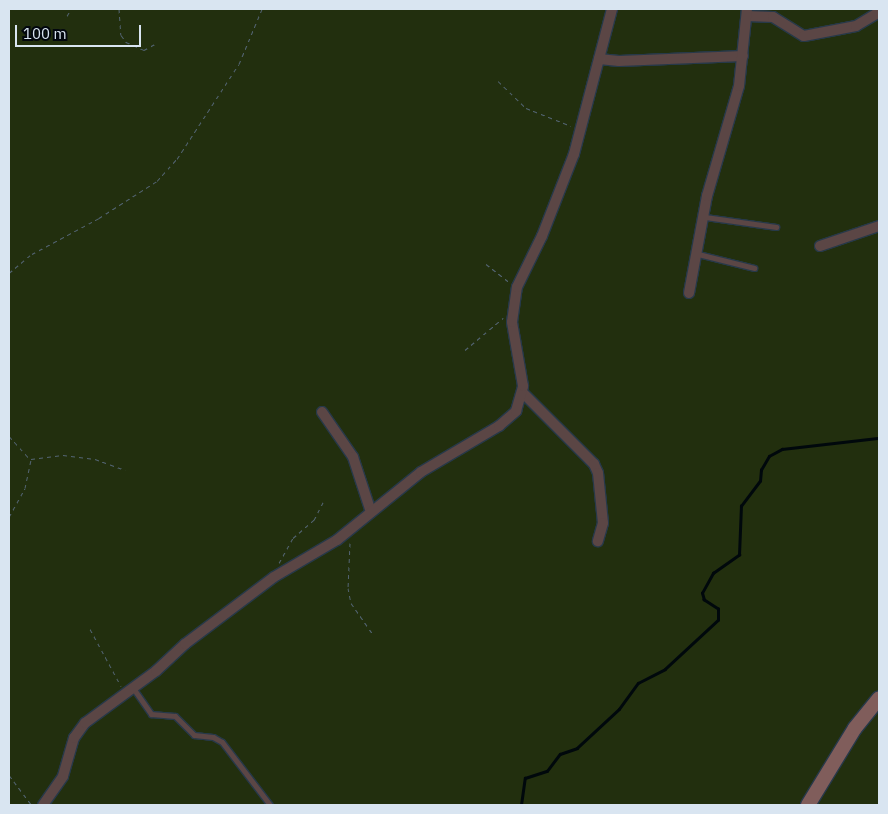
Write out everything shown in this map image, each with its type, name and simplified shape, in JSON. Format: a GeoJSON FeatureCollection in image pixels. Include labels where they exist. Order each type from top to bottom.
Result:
{"type":"FeatureCollection","features":[{"type":"Feature","properties":{"kind":"main road"},"geometry":{"type":"LineString","coordinates":[[808,805],[855,728],[879,698]]}},
{"type":"Feature","properties":{"kind":"street"},"geometry":{"type":"LineString","coordinates":[[43,805],[63,776],[74,738],[85,723],[129,691],[274,577],[347,532],[421,472],[509,419],[516,410],[522,392],[512,322],[517,287],[546,227],[580,130],[612,9]]}},
{"type":"Feature","properties":{"kind":"street"},"geometry":{"type":"LineString","coordinates":[[689,293],[720,146],[739,86],[747,12],[773,17],[804,36],[856,26],[879,12]]}},
{"type":"Feature","properties":{"kind":"street"},"geometry":{"type":"LineString","coordinates":[[599,58],[619,61],[743,56]]}},
{"type":"Feature","properties":{"kind":"street"},"geometry":{"type":"LineString","coordinates":[[820,246],[879,226]]}},
{"type":"Feature","properties":{"kind":"street"},"geometry":{"type":"LineString","coordinates":[[522,392],[594,464],[598,473],[603,523],[598,541]]}},
{"type":"Feature","properties":{"kind":"street"},"geometry":{"type":"LineString","coordinates":[[322,412],[353,457],[371,512]]}},
{"type":"Feature","properties":{"kind":"lane"},"geometry":{"type":"LineString","coordinates":[[705,217],[776,227]]}},
{"type":"Feature","properties":{"kind":"lane"},"geometry":{"type":"LineString","coordinates":[[698,254],[754,268]]}},
{"type":"Feature","properties":{"kind":"lane"},"geometry":{"type":"LineString","coordinates":[[129,691],[151,714],[175,716],[194,735],[213,737],[222,742],[270,805]]}},
{"type":"Feature","properties":{"kind":"path"},"geometry":{"type":"LineString","coordinates":[[67,16],[71,9]]}},
{"type":"Feature","properties":{"kind":"path"},"geometry":{"type":"LineString","coordinates":[[119,9],[121,35],[126,42],[144,50],[155,44]]}},
{"type":"Feature","properties":{"kind":"path"},"geometry":{"type":"LineString","coordinates":[[9,273],[32,254],[99,218],[157,181],[177,159],[239,64],[262,9]]}},
{"type":"Feature","properties":{"kind":"path"},"geometry":{"type":"LineString","coordinates":[[498,81],[526,108],[580,130]]}},
{"type":"Feature","properties":{"kind":"path"},"geometry":{"type":"LineString","coordinates":[[486,264],[517,287]]}},
{"type":"Feature","properties":{"kind":"path"},"geometry":{"type":"LineString","coordinates":[[465,350],[514,309]]}},
{"type":"Feature","properties":{"kind":"path"},"geometry":{"type":"LineString","coordinates":[[9,436],[31,459]]}},
{"type":"Feature","properties":{"kind":"path"},"geometry":{"type":"LineString","coordinates":[[31,459],[63,455],[95,459],[125,470]]}},
{"type":"Feature","properties":{"kind":"path"},"geometry":{"type":"LineString","coordinates":[[9,516],[25,488],[31,459]]}},
{"type":"Feature","properties":{"kind":"path"},"geometry":{"type":"LineString","coordinates":[[274,577],[293,538],[314,520],[323,502]]}},
{"type":"Feature","properties":{"kind":"path"},"geometry":{"type":"LineString","coordinates":[[347,532],[351,546],[348,588],[351,603],[373,634]]}},
{"type":"Feature","properties":{"kind":"path"},"geometry":{"type":"LineString","coordinates":[[90,629],[129,691]]}},
{"type":"Feature","properties":{"kind":"path"},"geometry":{"type":"LineString","coordinates":[[9,775],[32,805]]}},
{"type":"Feature","properties":{"kind":"green space"},"geometry":{"type":"Polygon","coordinates":[[[9,9],[879,9],[879,805],[9,805],[9,9]]]}},
{"type":"Feature","properties":{"kind":"waterway"},"geometry":{"type":"LineString","coordinates":[[521,805],[525,778],[547,771],[560,754],[577,748],[619,709],[638,683],[665,669],[718,620],[718,609],[704,600],[702,593],[713,573],[739,555],[741,506],[760,481],[761,470],[769,456],[782,449],[879,438]]}}]}
